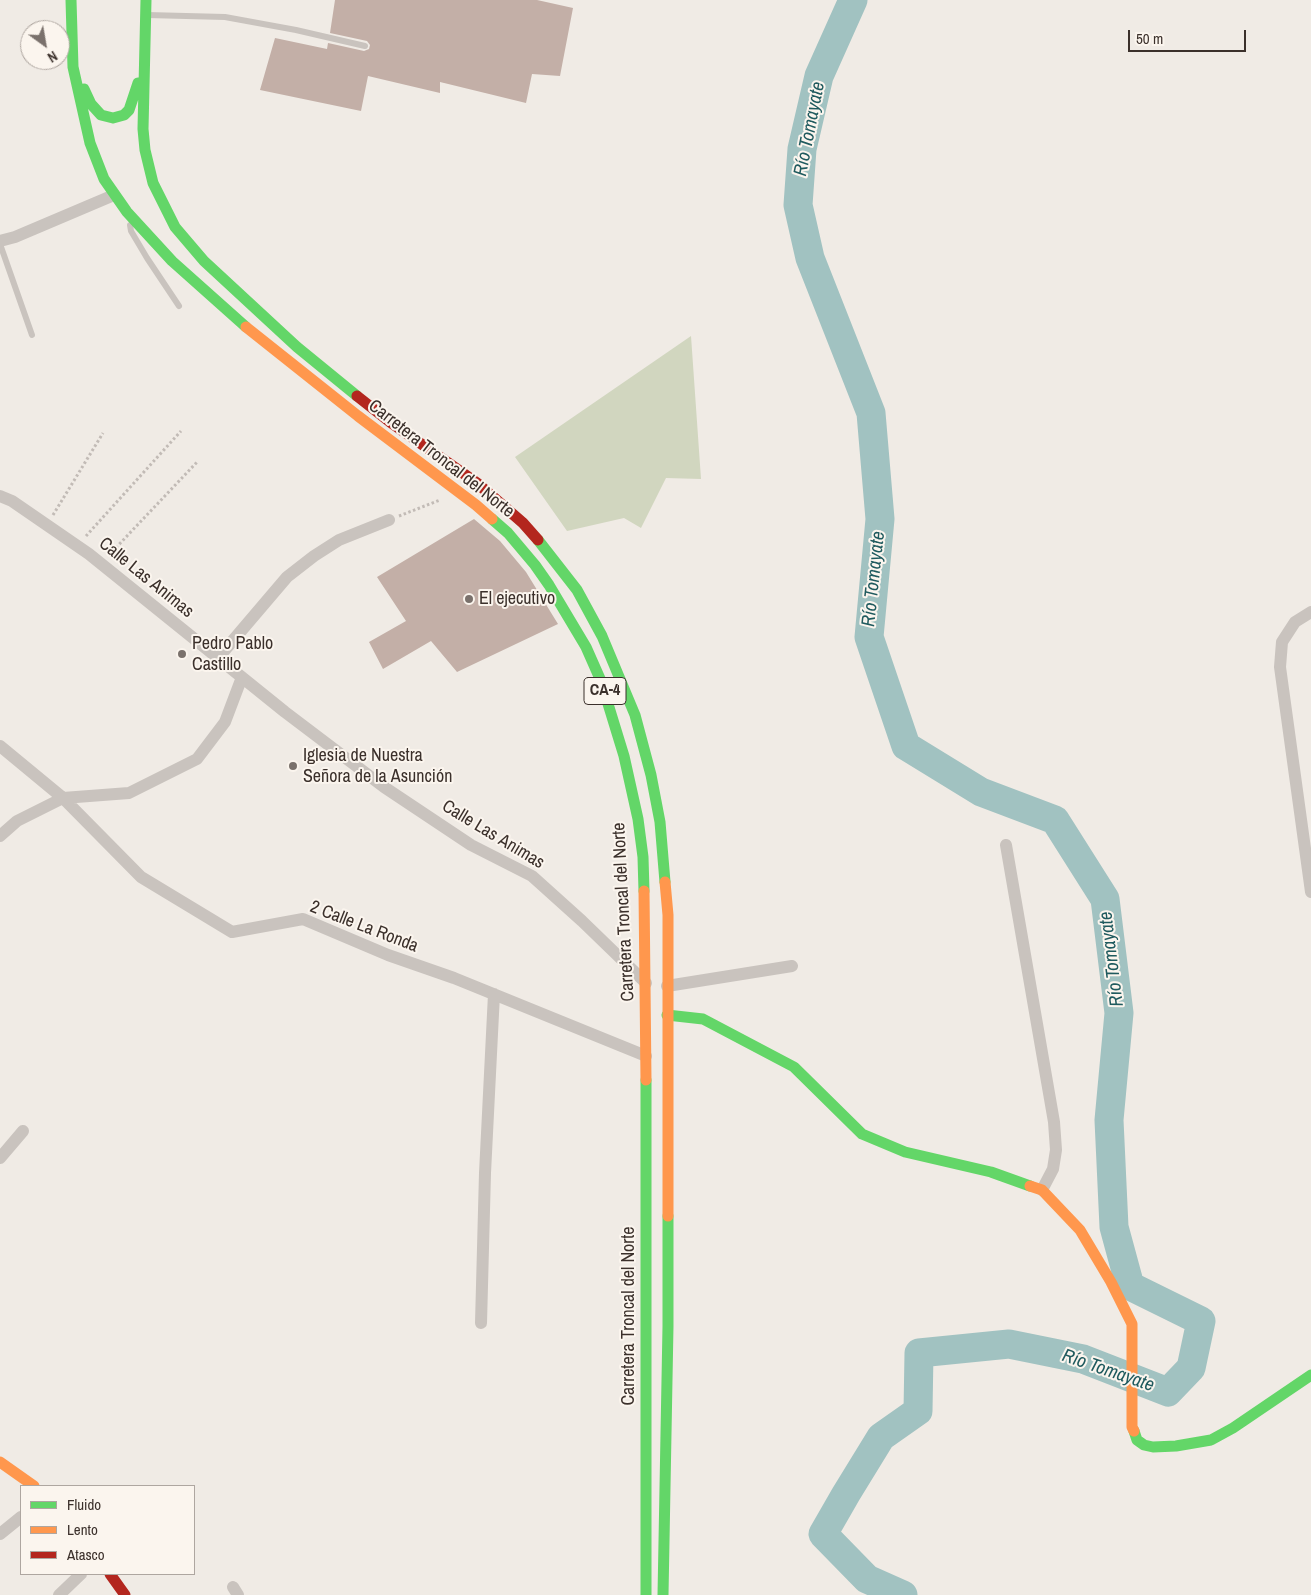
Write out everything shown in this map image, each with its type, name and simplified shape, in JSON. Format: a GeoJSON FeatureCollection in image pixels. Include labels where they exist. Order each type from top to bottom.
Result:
{"type":"FeatureCollection","features":[{"type":"Feature","properties":{"kind":"main road","name":"Carretera Troncal del Norte"},"geometry":{"type":"LineString","coordinates":[[71,0],[70,32],[73,67],[90,143],[104,179],[127,212],[172,261],[202,290],[241,323],[508,533],[535,565],[563,607],[582,639],[602,681],[624,756],[638,819],[642,857],[646,983],[646,1595]]}},
{"type":"Feature","properties":{"kind":"main road","name":"Carretera Troncal del Norte"},"geometry":{"type":"LineString","coordinates":[[146,0],[144,150],[153,183],[175,227],[204,261],[297,347],[390,422],[477,483],[523,523],[562,569],[590,613],[625,688],[635,715],[651,775],[660,822],[668,915],[668,1326],[663,1595]]}},
{"type":"Feature","properties":{"kind":"main road"},"geometry":{"type":"LineString","coordinates":[[73,67],[91,104],[101,115],[113,118],[124,115],[129,110],[145,59]]}},
{"type":"Feature","properties":{"kind":"main road"},"geometry":{"type":"LineString","coordinates":[[667,1015],[703,1019],[794,1067],[862,1134],[905,1152],[991,1172],[1042,1190],[1080,1230],[1112,1282],[1132,1324],[1131,1418],[1134,1434],[1137,1440],[1144,1445],[1153,1447],[1168,1446],[1201,1442],[1215,1438],[1233,1428],[1311,1375]]}},
{"type":"Feature","properties":{"kind":"main road"},"geometry":{"type":"LineString","coordinates":[[0,1462],[33,1485]]}},
{"type":"Feature","properties":{"kind":"main road"},"geometry":{"type":"LineString","coordinates":[[111,1575],[125,1595]]}},
{"type":"Feature","properties":{"kind":"street"},"geometry":{"type":"LineString","coordinates":[[0,242],[16,237],[114,194]]}},
{"type":"Feature","properties":{"kind":"street","name":"Calle Las Animas"},"geometry":{"type":"LineString","coordinates":[[0,496],[47,525],[101,563],[285,712],[384,787],[471,845],[532,876],[646,983]]}},
{"type":"Feature","properties":{"kind":"street"},"geometry":{"type":"LineString","coordinates":[[218,658],[287,577],[339,540],[390,520]]}},
{"type":"Feature","properties":{"kind":"street"},"geometry":{"type":"LineString","coordinates":[[1311,612],[1295,622],[1282,642],[1280,667],[1311,892]]}},
{"type":"Feature","properties":{"kind":"street"},"geometry":{"type":"LineString","coordinates":[[0,836],[17,821],[63,798],[129,793],[197,759],[225,722],[242,677]]}},
{"type":"Feature","properties":{"kind":"street","name":"2 Calle La Ronda"},"geometry":{"type":"LineString","coordinates":[[0,746],[63,798],[141,877],[232,932],[304,919],[388,955],[454,978],[646,1056]]}},
{"type":"Feature","properties":{"kind":"street"},"geometry":{"type":"LineString","coordinates":[[1006,845],[1054,1122],[1056,1150],[1053,1169],[1042,1190]]}},
{"type":"Feature","properties":{"kind":"street"},"geometry":{"type":"LineString","coordinates":[[667,986],[792,966]]}},
{"type":"Feature","properties":{"kind":"street"},"geometry":{"type":"LineString","coordinates":[[481,1324],[485,1173],[494,994]]}},
{"type":"Feature","properties":{"kind":"street"},"geometry":{"type":"LineString","coordinates":[[0,1158],[23,1131]]}},
{"type":"Feature","properties":{"kind":"street"},"geometry":{"type":"LineString","coordinates":[[0,1534],[20,1518]]}},
{"type":"Feature","properties":{"kind":"street"},"geometry":{"type":"LineString","coordinates":[[59,1595],[80,1575]]}},
{"type":"Feature","properties":{"kind":"lane"},"geometry":{"type":"LineString","coordinates":[[146,14],[225,17],[296,30],[365,46]]}},
{"type":"Feature","properties":{"kind":"lane"},"geometry":{"type":"LineString","coordinates":[[127,212],[132,231],[139,245],[179,306]]}},
{"type":"Feature","properties":{"kind":"lane"},"geometry":{"type":"LineString","coordinates":[[0,242],[32,335]]}},
{"type":"Feature","properties":{"kind":"path"},"geometry":{"type":"LineString","coordinates":[[77,546],[181,431]]}},
{"type":"Feature","properties":{"kind":"path"},"geometry":{"type":"LineString","coordinates":[[47,525],[103,433]]}},
{"type":"Feature","properties":{"kind":"path"},"geometry":{"type":"LineString","coordinates":[[101,563],[198,461]]}},
{"type":"Feature","properties":{"kind":"path"},"geometry":{"type":"LineString","coordinates":[[390,520],[459,493]]}},
{"type":"Feature","properties":{"kind":"green space"},"geometry":{"type":"Polygon","coordinates":[[[691,336],[701,479],[666,478],[641,528],[624,518],[567,531],[515,457],[691,336]]]}},
{"type":"Feature","properties":{"kind":"building"},"geometry":{"type":"Polygon","coordinates":[[[335,0],[537,0],[573,8],[560,76],[532,74],[526,103],[440,82],[440,93],[368,76],[361,111],[260,90],[275,38],[327,49],[328,43],[364,51],[369,49],[370,45],[367,41],[330,33],[335,0]]]}},
{"type":"Feature","properties":{"kind":"building","name":"El ejecutivo"},"geometry":{"type":"Polygon","coordinates":[[[474,519],[500,541],[526,572],[558,624],[457,672],[431,641],[383,669],[369,642],[406,621],[377,577],[474,519]]]}},
{"type":"Feature","properties":{"kind":"waterway","name":"Río Tomayate"},"geometry":{"type":"LineString","coordinates":[[853,0],[819,76],[802,149],[798,205],[810,258],[871,413],[880,519],[869,637],[906,746],[981,792],[1055,820],[1105,899],[1119,1013],[1109,1120],[1114,1227],[1130,1286],[1201,1321],[1191,1368],[1168,1392],[1083,1359],[1009,1344],[919,1353],[918,1411],[881,1437],[823,1534],[867,1579],[903,1595]]}},
{"type":"Feature","properties":{"kind":"traffic: fast"},"geometry":{"type":"LineString","coordinates":[[71,0],[73,67],[90,143],[104,179],[127,212],[172,261],[246,327]]}},
{"type":"Feature","properties":{"kind":"traffic: fast"},"geometry":{"type":"LineString","coordinates":[[146,0],[143,129],[145,150],[153,183],[175,227],[204,261],[297,347],[357,396]]}},
{"type":"Feature","properties":{"kind":"traffic: fast"},"geometry":{"type":"LineString","coordinates":[[84,89],[91,104],[101,115],[113,118],[124,115],[129,110],[138,83]]}},
{"type":"Feature","properties":{"kind":"traffic: fast"},"geometry":{"type":"LineString","coordinates":[[492,519],[508,533],[549,585],[586,647],[601,681],[624,756],[638,819],[643,857],[644,891]]}},
{"type":"Feature","properties":{"kind":"traffic: fast"},"geometry":{"type":"LineString","coordinates":[[538,540],[577,590],[602,636],[635,715],[651,775],[660,822],[665,882]]}},
{"type":"Feature","properties":{"kind":"traffic: fast"},"geometry":{"type":"LineString","coordinates":[[667,1015],[703,1019],[794,1067],[862,1134],[905,1152],[991,1172],[1030,1186]]}},
{"type":"Feature","properties":{"kind":"traffic: fast"},"geometry":{"type":"LineString","coordinates":[[646,1080],[646,1595]]}},
{"type":"Feature","properties":{"kind":"traffic: fast"},"geometry":{"type":"LineString","coordinates":[[663,1595],[668,1216]]}},
{"type":"Feature","properties":{"kind":"traffic: fast"},"geometry":{"type":"LineString","coordinates":[[1134,1431],[1137,1440],[1144,1445],[1153,1447],[1176,1446],[1211,1440],[1233,1428],[1311,1375]]}},
{"type":"Feature","properties":{"kind":"traffic: slow"},"geometry":{"type":"LineString","coordinates":[[246,327],[492,519]]}},
{"type":"Feature","properties":{"kind":"traffic: slow"},"geometry":{"type":"LineString","coordinates":[[665,882],[668,915],[668,1216]]}},
{"type":"Feature","properties":{"kind":"traffic: slow"},"geometry":{"type":"LineString","coordinates":[[644,891],[646,1080]]}},
{"type":"Feature","properties":{"kind":"traffic: slow"},"geometry":{"type":"LineString","coordinates":[[1030,1186],[1042,1190],[1080,1230],[1111,1282],[1132,1324],[1132,1427],[1134,1431]]}},
{"type":"Feature","properties":{"kind":"traffic: slow"},"geometry":{"type":"LineString","coordinates":[[0,1462],[33,1485]]}},
{"type":"Feature","properties":{"kind":"traffic: jam"},"geometry":{"type":"LineString","coordinates":[[357,396],[390,422],[477,483],[523,523],[538,540]]}},
{"type":"Feature","properties":{"kind":"traffic: jam"},"geometry":{"type":"LineString","coordinates":[[111,1575],[125,1595]]}},
{"type":"Feature","properties":{"kind":"place","name":"El ejecutivo"},"geometry":{"type":"Point","coordinates":[469,599]}},
{"type":"Feature","properties":{"kind":"place","name":"Pedro Pablo Castillo"},"geometry":{"type":"Point","coordinates":[182,654]}},
{"type":"Feature","properties":{"kind":"place","name":"Iglesia de Nuestra Señora de la Asunción"},"geometry":{"type":"Point","coordinates":[293,766]}}]}
